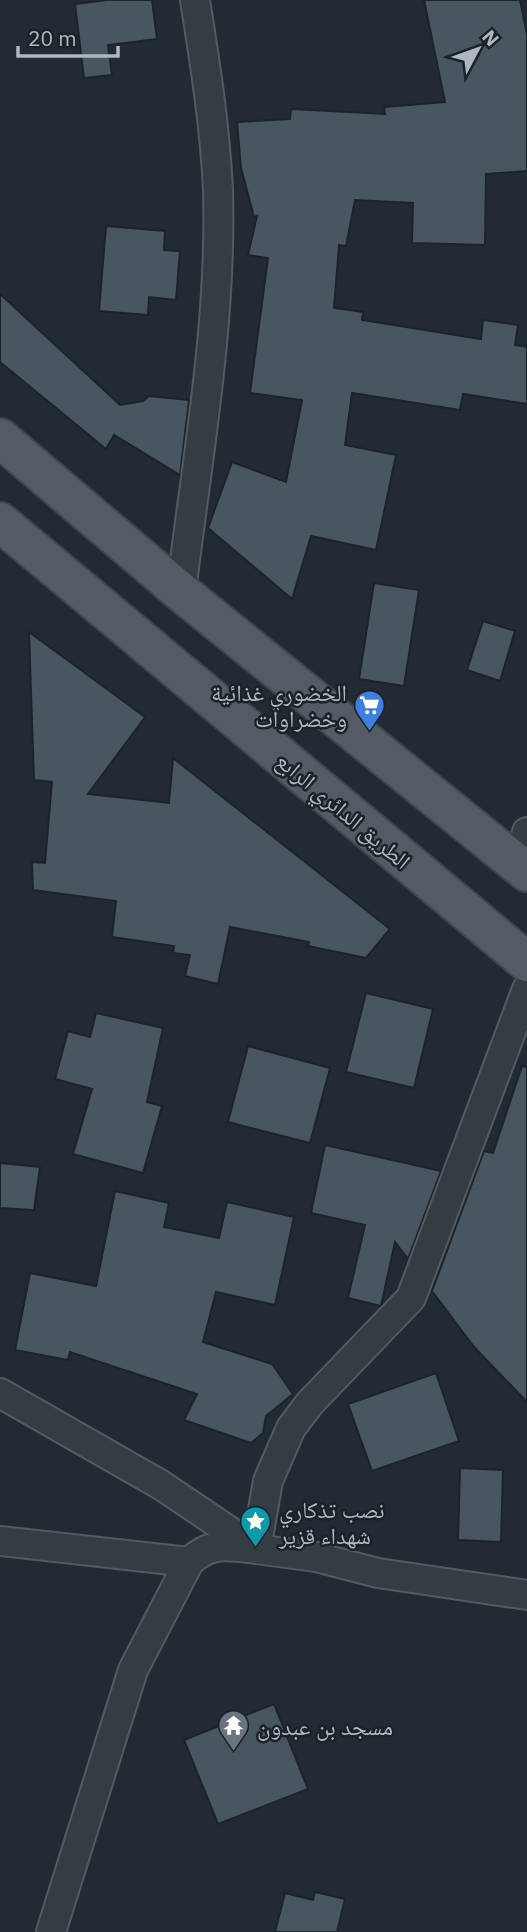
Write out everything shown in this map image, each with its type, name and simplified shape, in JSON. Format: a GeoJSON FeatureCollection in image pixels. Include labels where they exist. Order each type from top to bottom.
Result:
{"type":"FeatureCollection","features":[{"type":"Feature","properties":{"kind":"main road"},"geometry":{"type":"LineString","coordinates":[[0,438],[181,592],[524,856]]}},
{"type":"Feature","properties":{"kind":"main road","name":"الطريق الدائري الرابع"},"geometry":{"type":"LineString","coordinates":[[0,522],[527,962]]}},
{"type":"Feature","properties":{"kind":"street"},"geometry":{"type":"LineString","coordinates":[[181,592],[215,307],[218,190],[209,93],[195,0]]}},
{"type":"Feature","properties":{"kind":"street"},"geometry":{"type":"LineString","coordinates":[[256,1549],[268,1480],[291,1428],[310,1403],[411,1298],[527,989]]}},
{"type":"Feature","properties":{"kind":"street"},"geometry":{"type":"LineString","coordinates":[[0,1393],[162,1485],[256,1549]]}},
{"type":"Feature","properties":{"kind":"street"},"geometry":{"type":"LineString","coordinates":[[0,1541],[189,1562]]}},
{"type":"Feature","properties":{"kind":"street"},"geometry":{"type":"LineString","coordinates":[[51,1932],[133,1670],[189,1562],[200,1551],[217,1545],[316,1557],[391,1575],[527,1595]]}},
{"type":"Feature","properties":{"kind":"building"},"geometry":{"type":"Polygon","coordinates":[[[107,0],[152,0],[157,39],[108,45],[112,75],[84,78],[75,4],[107,0]]]}},
{"type":"Feature","properties":{"kind":"building"},"geometry":{"type":"Polygon","coordinates":[[[424,0],[520,0],[527,35],[527,171],[486,174],[485,245],[412,243],[413,203],[355,200],[346,246],[339,245],[334,308],[363,312],[362,320],[481,339],[483,320],[518,325],[515,345],[527,347],[527,404],[463,394],[460,410],[352,393],[345,445],[396,455],[376,550],[311,536],[292,599],[208,528],[232,462],[286,482],[302,400],[250,393],[268,258],[248,255],[257,216],[254,217],[241,168],[237,122],[290,119],[291,109],[385,114],[384,107],[445,102],[424,0]]]}},
{"type":"Feature","properties":{"kind":"building"},"geometry":{"type":"Polygon","coordinates":[[[106,226],[165,231],[164,250],[180,251],[176,300],[149,297],[148,315],[99,311],[106,226]]]}},
{"type":"Feature","properties":{"kind":"building"},"geometry":{"type":"Polygon","coordinates":[[[0,294],[120,405],[143,401],[149,396],[189,400],[180,475],[114,435],[106,449],[0,362],[0,294]]]}},
{"type":"Feature","properties":{"kind":"building"},"geometry":{"type":"Polygon","coordinates":[[[374,583],[419,590],[404,686],[359,679],[374,583]]]}},
{"type":"Feature","properties":{"kind":"building"},"geometry":{"type":"Polygon","coordinates":[[[483,621],[515,631],[500,681],[467,670],[483,621]]]}},
{"type":"Feature","properties":{"kind":"building"},"geometry":{"type":"Polygon","coordinates":[[[29,632],[145,717],[88,794],[169,803],[173,758],[390,929],[366,958],[308,946],[309,942],[230,927],[218,984],[185,976],[190,955],[173,953],[174,946],[112,937],[116,901],[33,890],[32,862],[45,863],[52,782],[34,780],[29,632]]]}},
{"type":"Feature","properties":{"kind":"building"},"geometry":{"type":"Polygon","coordinates":[[[366,993],[433,1009],[414,1088],[346,1072],[366,993]]]}},
{"type":"Feature","properties":{"kind":"building"},"geometry":{"type":"Polygon","coordinates":[[[96,1013],[163,1028],[147,1102],[162,1106],[143,1173],[73,1154],[92,1089],[55,1079],[68,1031],[90,1037],[96,1013]]]}},
{"type":"Feature","properties":{"kind":"building"},"geometry":{"type":"Polygon","coordinates":[[[248,1046],[330,1068],[310,1143],[228,1122],[248,1046]]]}},
{"type":"Feature","properties":{"kind":"building"},"geometry":{"type":"Polygon","coordinates":[[[522,1066],[527,1067],[527,1402],[474,1347],[432,1291],[484,1151],[493,1153],[522,1066]]]}},
{"type":"Feature","properties":{"kind":"building"},"geometry":{"type":"Polygon","coordinates":[[[325,1145],[441,1171],[408,1259],[395,1242],[381,1306],[348,1298],[365,1225],[311,1213],[325,1145]]]}},
{"type":"Feature","properties":{"kind":"building"},"geometry":{"type":"Polygon","coordinates":[[[0,1163],[40,1167],[34,1210],[0,1208],[0,1163]]]}},
{"type":"Feature","properties":{"kind":"building"},"geometry":{"type":"Polygon","coordinates":[[[115,1191],[169,1203],[164,1227],[219,1238],[227,1202],[294,1217],[275,1305],[216,1292],[203,1342],[272,1364],[293,1394],[266,1416],[263,1433],[251,1443],[184,1420],[197,1394],[70,1352],[68,1360],[15,1350],[30,1273],[96,1286],[115,1191]]]}},
{"type":"Feature","properties":{"kind":"building"},"geometry":{"type":"Polygon","coordinates":[[[436,1373],[459,1441],[372,1471],[348,1404],[436,1373]]]}},
{"type":"Feature","properties":{"kind":"building"},"geometry":{"type":"Polygon","coordinates":[[[460,1468],[503,1470],[501,1542],[458,1540],[460,1468]]]}},
{"type":"Feature","properties":{"kind":"building"},"geometry":{"type":"Polygon","coordinates":[[[274,1704],[308,1789],[218,1824],[184,1740],[274,1704]]]}},
{"type":"Feature","properties":{"kind":"building"},"geometry":{"type":"Polygon","coordinates":[[[315,1892],[345,1899],[337,1932],[275,1932],[285,1893],[313,1900],[315,1892]]]}},
{"type":"Feature","properties":{"kind":"place","name":"الخضوري غذائية وخضراوات"},"geometry":{"type":"Point","coordinates":[370,732]}},
{"type":"Feature","properties":{"kind":"place","name":"نصب تذكاري شهداء قزير"},"geometry":{"type":"Point","coordinates":[256,1549]}},
{"type":"Feature","properties":{"kind":"place","name":"مسجد بن عبدون"},"geometry":{"type":"Point","coordinates":[234,1753]}}]}
